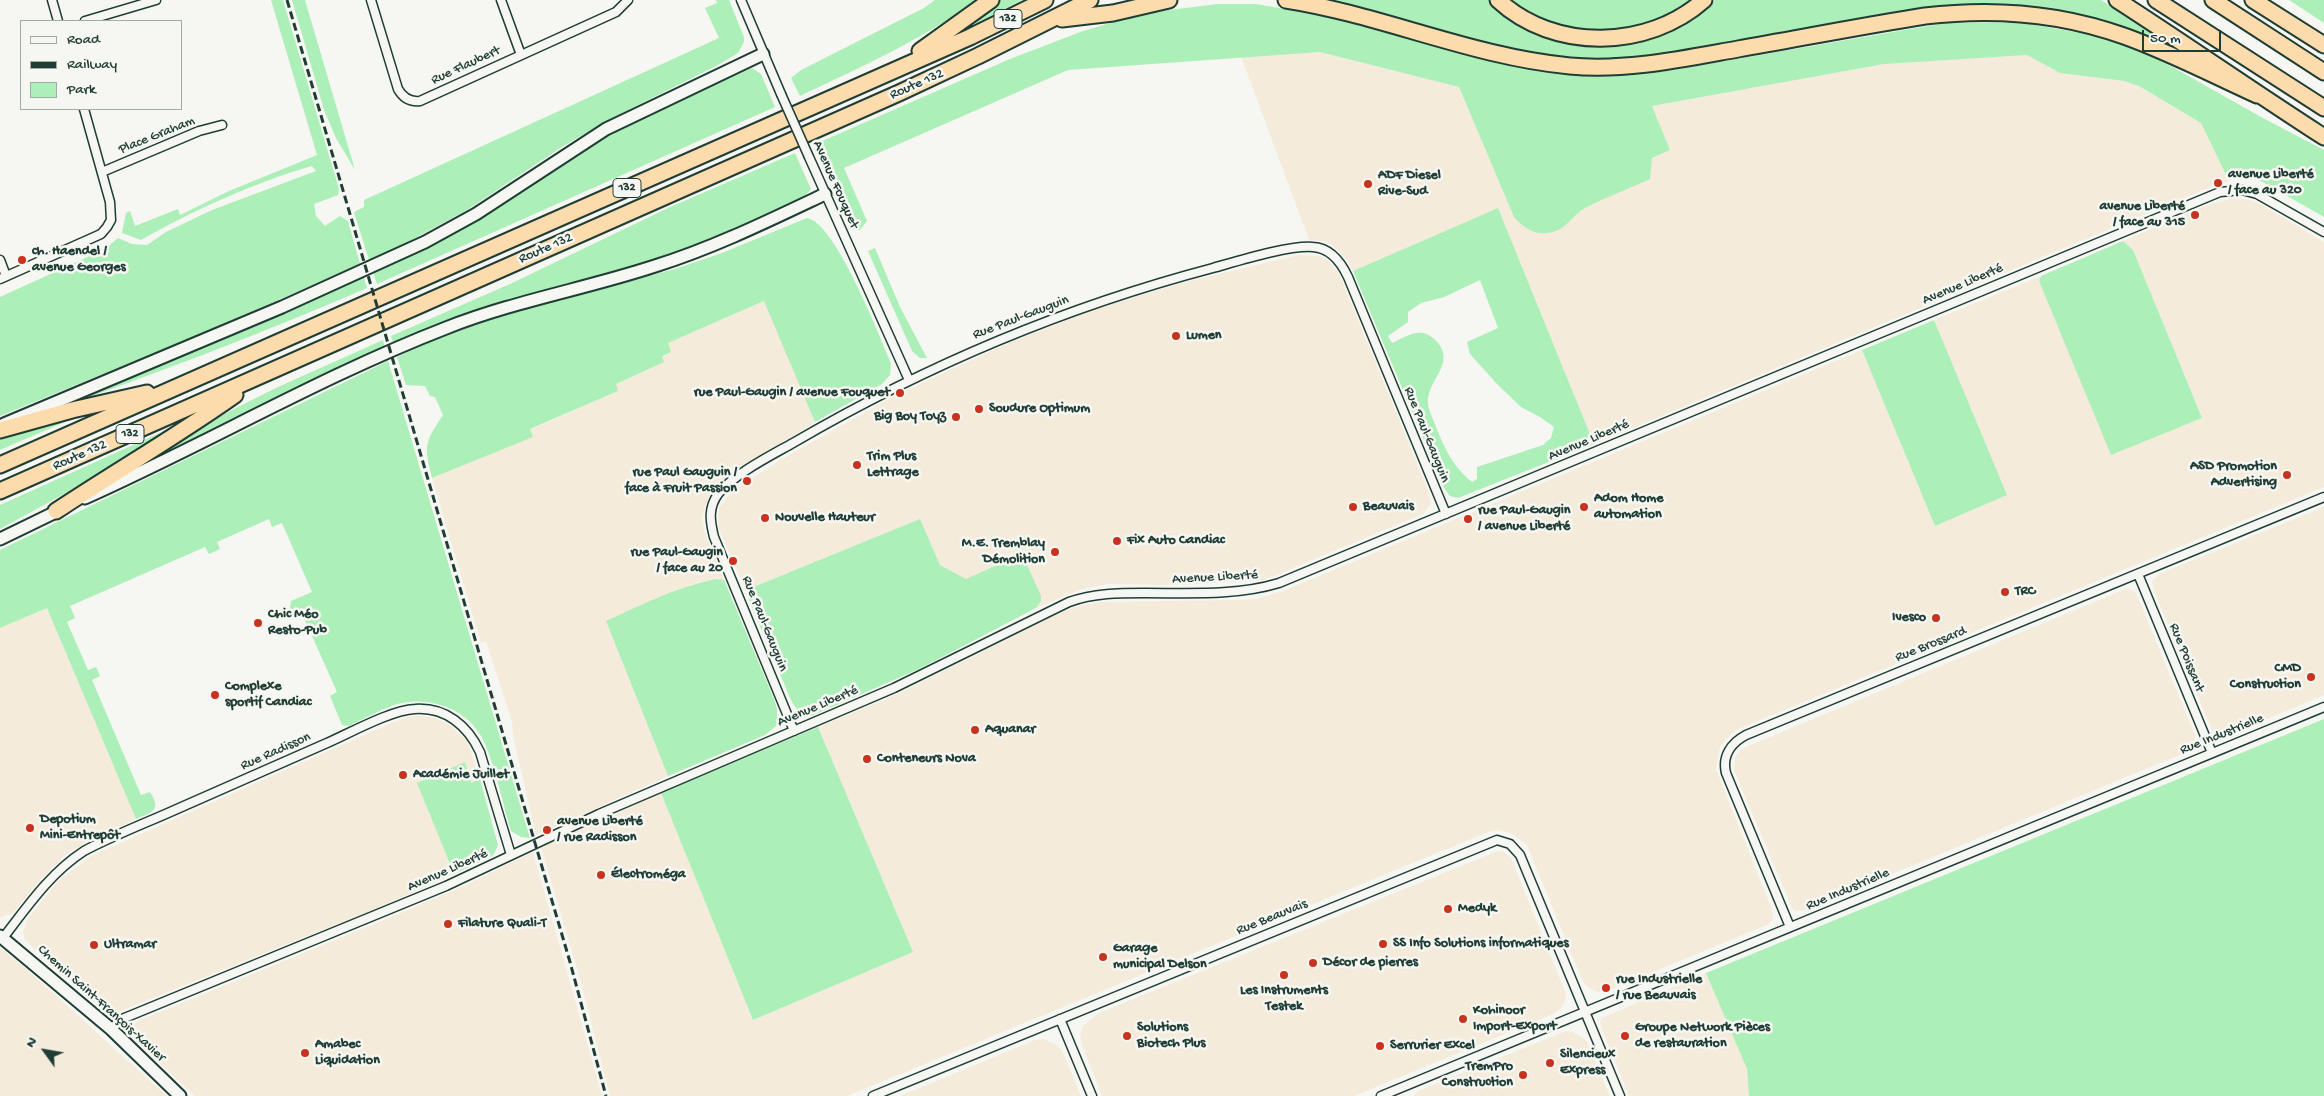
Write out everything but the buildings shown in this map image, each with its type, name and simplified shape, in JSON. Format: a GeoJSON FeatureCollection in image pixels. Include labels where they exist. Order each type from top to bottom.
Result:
{"type":"FeatureCollection","features":[{"type":"Feature","properties":{"kind":"highway"},"geometry":{"type":"LineString","coordinates":[[897,68],[991,0]]}},
{"type":"Feature","properties":{"kind":"highway","name":"Route 132"},"geometry":{"type":"LineString","coordinates":[[0,466],[985,30],[1045,0]]}},
{"type":"Feature","properties":{"kind":"highway","name":"Route 132"},"geometry":{"type":"LineString","coordinates":[[0,491],[899,93],[1090,0]]}},
{"type":"Feature","properties":{"kind":"highway"},"geometry":{"type":"LineString","coordinates":[[1050,21],[1113,13],[1169,0]]}},
{"type":"Feature","properties":{"kind":"highway"},"geometry":{"type":"LineString","coordinates":[[1286,0],[1324,7],[1519,58],[1556,65],[1599,68],[1669,62],[1925,16],[1969,12],[2013,13],[2073,22],[2124,36],[2257,95]]}},
{"type":"Feature","properties":{"kind":"highway"},"geometry":{"type":"LineString","coordinates":[[1498,0],[1524,19],[1550,30],[1579,37],[1609,38],[1638,34],[1666,25],[1683,16],[1704,0]]}},
{"type":"Feature","properties":{"kind":"highway"},"geometry":{"type":"LineString","coordinates":[[2118,0],[2200,54],[2257,95],[2324,137]]}},
{"type":"Feature","properties":{"kind":"highway"},"geometry":{"type":"LineString","coordinates":[[2156,0],[2324,108]]}},
{"type":"Feature","properties":{"kind":"highway"},"geometry":{"type":"LineString","coordinates":[[2212,0],[2324,72]]}},
{"type":"Feature","properties":{"kind":"highway"},"geometry":{"type":"LineString","coordinates":[[2253,0],[2324,45]]}},
{"type":"Feature","properties":{"kind":"highway"},"geometry":{"type":"LineString","coordinates":[[2269,0],[2324,38]]}},
{"type":"Feature","properties":{"kind":"highway"},"geometry":{"type":"LineString","coordinates":[[56,511],[186,430],[260,376]]}},
{"type":"Feature","properties":{"kind":"highway"},"geometry":{"type":"LineString","coordinates":[[0,430],[72,410],[183,385]]}},
{"type":"Feature","properties":{"kind":"street"},"geometry":{"type":"LineString","coordinates":[[52,0],[58,20]]}},
{"type":"Feature","properties":{"kind":"street"},"geometry":{"type":"LineString","coordinates":[[88,20],[156,0]]}},
{"type":"Feature","properties":{"kind":"street","name":"Rue Flaubert"},"geometry":{"type":"LineString","coordinates":[[371,0],[396,84],[401,94],[410,100],[420,101],[616,12],[628,0]]}},
{"type":"Feature","properties":{"kind":"street"},"geometry":{"type":"LineString","coordinates":[[501,0],[521,55]]}},
{"type":"Feature","properties":{"kind":"street","name":"Avenue Fouquet"},"geometry":{"type":"LineString","coordinates":[[741,0],[763,54],[909,380]]}},
{"type":"Feature","properties":{"kind":"street"},"geometry":{"type":"LineString","coordinates":[[0,425],[274,310],[425,242],[476,214],[568,152],[606,129],[763,54]]}},
{"type":"Feature","properties":{"kind":"street"},"geometry":{"type":"LineString","coordinates":[[0,260],[3,277],[94,238],[105,230],[110,223],[111,210],[84,110]]}},
{"type":"Feature","properties":{"kind":"street","name":"Place Graham"},"geometry":{"type":"LineString","coordinates":[[102,172],[199,131],[222,126]]}},
{"type":"Feature","properties":{"kind":"street","name":"Avenue Liberté"},"geometry":{"type":"LineString","coordinates":[[111,1029],[122,1019],[421,897],[599,814],[900,685],[1080,598],[1100,594],[1230,592],[1265,588],[1296,577],[2220,192],[2242,190],[2257,194],[2324,232]]}},
{"type":"Feature","properties":{"kind":"street"},"geometry":{"type":"LineString","coordinates":[[0,539],[427,335],[508,306],[657,266],[718,242],[826,194]]}},
{"type":"Feature","properties":{"kind":"street","name":"Rue Paul-Gauguin"},"geometry":{"type":"LineString","coordinates":[[794,731],[714,537],[710,522],[711,508],[722,489],[757,465],[838,417],[909,380],[983,346],[1114,297],[1262,256],[1306,247],[1321,248],[1338,259],[1348,277],[1446,514]]}},
{"type":"Feature","properties":{"kind":"street","name":"Rue Brossard"},"geometry":{"type":"LineString","coordinates":[[1790,927],[1726,773],[1725,759],[1734,743],[1746,735],[2324,497]]}},
{"type":"Feature","properties":{"kind":"street","name":"Rue Poissant"},"geometry":{"type":"LineString","coordinates":[[2138,574],[2212,753]]}},
{"type":"Feature","properties":{"kind":"street","name":"Rue Industrielle"},"geometry":{"type":"LineString","coordinates":[[1381,1096],[1396,1093],[1585,1012],[2324,707]]}},
{"type":"Feature","properties":{"kind":"street","name":"Rue Radisson"},"geometry":{"type":"LineString","coordinates":[[1,938],[52,877],[84,851],[404,710],[425,709],[442,713],[455,720],[473,737],[480,752],[510,855]]}},
{"type":"Feature","properties":{"kind":"street","name":"Rue Beauvais"},"geometry":{"type":"LineString","coordinates":[[873,1096],[1497,840],[1510,844],[1520,855],[1620,1096]]}},
{"type":"Feature","properties":{"kind":"street","name":"Chemin Saint-François-Xavier"},"geometry":{"type":"LineString","coordinates":[[1,938],[111,1029],[180,1096]]}},
{"type":"Feature","properties":{"kind":"street"},"geometry":{"type":"LineString","coordinates":[[1060,1019],[1092,1096]]}},
{"type":"Feature","properties":{"kind":"shaded area"},"geometry":{"type":"Polygon","coordinates":[[[1320,52],[1459,87],[1514,217],[1549,233],[1562,227],[1580,211],[1652,158],[1670,150],[1652,106],[1884,64],[1922,61],[2027,55],[2060,73],[2124,81],[2139,86],[2201,123],[2229,182],[2223,182],[2203,190],[1594,444],[1498,208],[1353,271],[1347,260],[1332,245],[1324,241],[1309,240],[1241,56],[1320,52]]]}},
{"type":"Feature","properties":{"kind":"shaded area"},"geometry":{"type":"Polygon","coordinates":[[[2234,198],[2250,200],[2260,204],[2324,242],[2324,487],[1738,729],[1731,734],[1720,747],[1716,769],[1772,910],[1773,919],[1769,924],[1610,990],[1598,992],[1583,982],[1527,845],[1511,833],[1497,830],[1488,832],[847,1096],[610,1096],[579,975],[541,847],[661,793],[753,1020],[913,952],[818,727],[891,697],[1062,612],[1081,605],[1103,602],[1256,599],[1283,591],[1862,350],[1935,526],[2007,495],[1934,320],[2041,276],[2039,281],[2112,454],[2202,418],[2133,250],[2123,241],[2210,204],[2234,198]]]}},
{"type":"Feature","properties":{"kind":"shaded area"},"geometry":{"type":"Polygon","coordinates":[[[1298,255],[1320,256],[1329,261],[1340,276],[1428,490],[1431,503],[1423,514],[1264,580],[1183,585],[1106,584],[1079,590],[1036,608],[1041,601],[966,579],[940,565],[920,519],[751,588],[747,595],[718,526],[719,508],[732,491],[784,458],[896,395],[1011,342],[1092,311],[1138,296],[1182,283],[1298,255]]]}},
{"type":"Feature","properties":{"kind":"shaded area"},"geometry":{"type":"Polygon","coordinates":[[[765,301],[815,422],[726,477],[709,496],[702,519],[705,533],[724,580],[715,579],[698,582],[606,621],[668,776],[536,835],[514,740],[512,722],[486,641],[481,643],[432,478],[533,437],[530,430],[618,391],[616,384],[664,362],[662,356],[668,343],[765,301]]]}},
{"type":"Feature","properties":{"kind":"shaded area"},"geometry":{"type":"Polygon","coordinates":[[[2324,507],[2324,695],[2229,735],[2219,735],[2212,730],[2154,591],[2152,581],[2159,574],[2324,507]]]}},
{"type":"Feature","properties":{"kind":"shaded area"},"geometry":{"type":"Polygon","coordinates":[[[2128,588],[2136,593],[2195,735],[2195,744],[2189,751],[1805,910],[1796,911],[1792,908],[1734,770],[1735,758],[1741,749],[2128,588]]]}},
{"type":"Feature","properties":{"kind":"shaded area"},"geometry":{"type":"Polygon","coordinates":[[[47,608],[136,819],[92,839],[66,854],[40,880],[14,912],[0,918],[0,628],[47,608]]]}},
{"type":"Feature","properties":{"kind":"shaded area"},"geometry":{"type":"Polygon","coordinates":[[[407,717],[435,718],[448,724],[467,741],[480,779],[425,802],[454,874],[389,903],[113,1014],[103,1010],[25,940],[23,932],[28,918],[58,881],[91,856],[394,722],[407,717]]]}},
{"type":"Feature","properties":{"kind":"shaded area"},"geometry":{"type":"Polygon","coordinates":[[[1498,851],[1504,852],[1511,858],[1564,989],[1566,998],[1561,1008],[1553,1014],[1354,1096],[1102,1096],[1082,1045],[1080,1035],[1083,1026],[1099,1013],[1498,851]]]}},
{"type":"Feature","properties":{"kind":"shaded area"},"geometry":{"type":"Polygon","coordinates":[[[533,852],[602,1096],[195,1096],[131,1037],[132,1026],[138,1021],[389,918],[466,885],[533,852]]]}},
{"type":"Feature","properties":{"kind":"shaded area"},"geometry":{"type":"Polygon","coordinates":[[[0,948],[24,967],[167,1096],[0,1096],[0,948]]]}},
{"type":"Feature","properties":{"kind":"shaded area"},"geometry":{"type":"Polygon","coordinates":[[[1706,973],[1747,1069],[1749,1096],[1629,1096],[1601,1027],[1600,1022],[1602,1018],[1706,973]]]}},
{"type":"Feature","properties":{"kind":"shaded area"},"geometry":{"type":"Polygon","coordinates":[[[1566,1031],[1573,1032],[1586,1040],[1610,1096],[1414,1096],[1418,1091],[1566,1031]]]}},
{"type":"Feature","properties":{"kind":"shaded area"},"geometry":{"type":"Polygon","coordinates":[[[1044,1039],[1057,1045],[1063,1052],[1081,1096],[900,1096],[1035,1040],[1044,1039]]]}},
{"type":"Feature","properties":{"kind":"green space"},"geometry":{"type":"Polygon","coordinates":[[[271,0],[283,0],[339,189],[338,195],[314,204],[316,216],[325,226],[340,216],[348,221],[360,264],[196,336],[0,416],[0,297],[105,249],[118,238],[132,244],[147,245],[166,232],[212,210],[316,171],[312,166],[246,189],[182,218],[141,240],[122,233],[126,213],[130,211],[135,226],[178,209],[180,215],[229,191],[317,155],[271,0]]]}},
{"type":"Feature","properties":{"kind":"green space"},"geometry":{"type":"Polygon","coordinates":[[[292,0],[305,0],[355,170],[336,138],[324,110],[292,0]]]}},
{"type":"Feature","properties":{"kind":"green space"},"geometry":{"type":"Polygon","coordinates":[[[716,0],[729,0],[744,37],[744,42],[738,53],[612,118],[565,145],[467,210],[402,245],[369,260],[354,212],[364,207],[364,200],[719,38],[705,8],[717,3],[716,0]]]}},
{"type":"Feature","properties":{"kind":"green space"},"geometry":{"type":"Polygon","coordinates":[[[935,0],[976,0],[913,40],[800,96],[791,78],[801,70],[924,8],[935,0]]]}},
{"type":"Feature","properties":{"kind":"green space"},"geometry":{"type":"Polygon","coordinates":[[[1000,0],[1022,0],[976,24],[974,20],[1000,0]]]}},
{"type":"Feature","properties":{"kind":"green space"},"geometry":{"type":"Polygon","coordinates":[[[1320,0],[1488,0],[1523,26],[1552,39],[1576,44],[1601,46],[1626,44],[1651,38],[1675,29],[1696,16],[1715,0],[2101,0],[2188,55],[2010,7],[1674,54],[1612,61],[1573,60],[1513,50],[1320,0]]]}},
{"type":"Feature","properties":{"kind":"green space"},"geometry":{"type":"Polygon","coordinates":[[[1511,0],[1693,0],[1647,23],[1624,29],[1602,31],[1557,24],[1511,0]]]}},
{"type":"Feature","properties":{"kind":"green space"},"geometry":{"type":"Polygon","coordinates":[[[2289,0],[2324,0],[2324,23],[2289,0]]]}},
{"type":"Feature","properties":{"kind":"green space"},"geometry":{"type":"Polygon","coordinates":[[[1218,4],[1256,4],[1319,15],[1529,67],[1567,74],[1607,76],[1673,70],[1945,23],[2019,22],[2091,35],[2123,44],[2153,56],[2324,150],[2324,217],[2261,181],[2248,176],[2227,177],[2201,123],[2139,86],[2124,81],[2060,73],[2027,55],[1884,64],[1652,106],[1670,150],[1652,158],[1650,179],[1585,208],[1562,228],[1542,233],[1524,227],[1514,217],[1459,87],[1320,52],[1068,70],[844,168],[867,221],[859,231],[820,142],[1010,59],[1083,31],[1144,13],[1218,4]]]}},
{"type":"Feature","properties":{"kind":"green space"},"geometry":{"type":"Polygon","coordinates":[[[752,68],[761,74],[775,107],[377,284],[373,272],[619,128],[752,68]]]}},
{"type":"Feature","properties":{"kind":"green space"},"geometry":{"type":"Polygon","coordinates":[[[795,153],[811,189],[802,199],[673,254],[609,275],[495,305],[394,345],[391,336],[510,284],[668,208],[795,153]]]}},
{"type":"Feature","properties":{"kind":"green space"},"geometry":{"type":"Polygon","coordinates":[[[1498,208],[1594,444],[1458,498],[1450,496],[1444,488],[1353,271],[1498,208]],[[1480,280],[1444,297],[1421,303],[1408,312],[1408,322],[1388,336],[1392,343],[1412,334],[1423,333],[1433,338],[1440,347],[1443,363],[1429,394],[1429,408],[1449,455],[1472,482],[1477,479],[1477,467],[1543,445],[1551,438],[1554,427],[1521,407],[1470,354],[1467,342],[1498,328],[1480,280]]]}},
{"type":"Feature","properties":{"kind":"green space"},"geometry":{"type":"Polygon","coordinates":[[[807,218],[818,224],[830,238],[843,258],[867,306],[891,363],[890,375],[882,384],[815,422],[764,301],[668,343],[671,352],[662,356],[664,362],[616,384],[618,391],[530,429],[533,437],[432,478],[427,445],[432,432],[443,415],[435,397],[430,396],[425,386],[406,385],[397,357],[431,341],[502,315],[678,268],[722,253],[807,218]]]}},
{"type":"Feature","properties":{"kind":"green space"},"geometry":{"type":"Polygon","coordinates":[[[2123,241],[2133,250],[2202,418],[2111,455],[2039,281],[2041,276],[2123,241]]]}},
{"type":"Feature","properties":{"kind":"green space"},"geometry":{"type":"Polygon","coordinates":[[[875,248],[900,307],[927,358],[920,358],[912,351],[868,251],[875,248]]]}},
{"type":"Feature","properties":{"kind":"green space"},"geometry":{"type":"Polygon","coordinates":[[[363,275],[367,288],[207,353],[45,413],[363,275]]]}},
{"type":"Feature","properties":{"kind":"green space"},"geometry":{"type":"Polygon","coordinates":[[[1934,320],[2007,495],[1935,526],[1862,350],[1934,320]]]}},
{"type":"Feature","properties":{"kind":"green space"},"geometry":{"type":"Polygon","coordinates":[[[383,340],[385,349],[138,469],[137,466],[228,412],[278,387],[383,340]]]}},
{"type":"Feature","properties":{"kind":"green space"},"geometry":{"type":"Polygon","coordinates":[[[388,361],[530,838],[521,837],[511,831],[486,746],[474,726],[454,710],[431,703],[406,702],[388,707],[349,726],[342,725],[330,696],[337,692],[300,609],[295,611],[290,608],[291,601],[312,592],[282,523],[272,527],[269,519],[217,542],[220,549],[209,554],[205,547],[70,606],[75,618],[67,622],[88,670],[96,667],[100,676],[92,680],[141,795],[150,792],[154,798],[155,807],[153,810],[136,819],[47,608],[0,628],[0,550],[388,361]]]}},
{"type":"Feature","properties":{"kind":"green space"},"geometry":{"type":"Polygon","coordinates":[[[64,418],[65,422],[0,450],[0,439],[64,418]]]}},
{"type":"Feature","properties":{"kind":"green space"},"geometry":{"type":"Polygon","coordinates":[[[173,427],[174,429],[64,494],[0,529],[0,505],[173,427]]]}},
{"type":"Feature","properties":{"kind":"green space"},"geometry":{"type":"Polygon","coordinates":[[[920,519],[940,565],[966,579],[1022,554],[1041,596],[1041,601],[1036,608],[919,669],[811,716],[801,713],[790,698],[747,595],[751,588],[920,519]]]}},
{"type":"Feature","properties":{"kind":"green space"},"geometry":{"type":"Polygon","coordinates":[[[715,579],[724,580],[774,699],[777,709],[777,725],[765,735],[668,776],[606,621],[673,592],[715,579]]]}},
{"type":"Feature","properties":{"kind":"green space"},"geometry":{"type":"Polygon","coordinates":[[[2324,719],[2324,1096],[1749,1096],[1747,1069],[1706,973],[2324,719]]]}},
{"type":"Feature","properties":{"kind":"green space"},"geometry":{"type":"Polygon","coordinates":[[[818,727],[913,952],[753,1020],[661,793],[818,727]]]}},
{"type":"Feature","properties":{"kind":"green space"},"geometry":{"type":"Polygon","coordinates":[[[465,762],[471,783],[480,779],[498,845],[494,854],[490,857],[454,874],[417,783],[465,762]]]}},
{"type":"Feature","properties":{"kind":"railway"},"geometry":{"type":"LineString","coordinates":[[287,0],[570,962],[606,1096]]}},
{"type":"Feature","properties":{"kind":"place","name":"avenue Liberté / face au 320"},"geometry":{"type":"Point","coordinates":[2218,183]}},
{"type":"Feature","properties":{"kind":"place","name":"ADF Diesel Rive-Sud"},"geometry":{"type":"Point","coordinates":[1368,184]}},
{"type":"Feature","properties":{"kind":"place","name":"avenue Liberté / face au 315"},"geometry":{"type":"Point","coordinates":[2195,215]}},
{"type":"Feature","properties":{"kind":"place","name":"ch. Haendel / avenue Georges"},"geometry":{"type":"Point","coordinates":[22,260]}},
{"type":"Feature","properties":{"kind":"place","name":"Lumen"},"geometry":{"type":"Point","coordinates":[1176,336]}},
{"type":"Feature","properties":{"kind":"place","name":"rue Paul-Gaugin / avenue Fouquet"},"geometry":{"type":"Point","coordinates":[900,393]}},
{"type":"Feature","properties":{"kind":"place","name":"Soudure Optimum"},"geometry":{"type":"Point","coordinates":[979,409]}},
{"type":"Feature","properties":{"kind":"place","name":"Big Boy Toyz"},"geometry":{"type":"Point","coordinates":[956,417]}},
{"type":"Feature","properties":{"kind":"place","name":"Trim Plus Lettrage"},"geometry":{"type":"Point","coordinates":[857,465]}},
{"type":"Feature","properties":{"kind":"place","name":"ASD Promotion Advertising"},"geometry":{"type":"Point","coordinates":[2287,475]}},
{"type":"Feature","properties":{"kind":"place","name":"rue Paul Gauguin / face à Fruit Passion"},"geometry":{"type":"Point","coordinates":[747,481]}},
{"type":"Feature","properties":{"kind":"place","name":"Beauvais"},"geometry":{"type":"Point","coordinates":[1353,507]}},
{"type":"Feature","properties":{"kind":"place","name":"Adom Home automation"},"geometry":{"type":"Point","coordinates":[1584,507]}},
{"type":"Feature","properties":{"kind":"place","name":"Nouvelle Hauteur"},"geometry":{"type":"Point","coordinates":[765,518]}},
{"type":"Feature","properties":{"kind":"place","name":"rue Paul-Gaugin / avenue Liberté"},"geometry":{"type":"Point","coordinates":[1468,519]}},
{"type":"Feature","properties":{"kind":"place","name":"Fix Auto Candiac"},"geometry":{"type":"Point","coordinates":[1117,541]}},
{"type":"Feature","properties":{"kind":"place","name":"M.E. Tremblay Démolition"},"geometry":{"type":"Point","coordinates":[1055,552]}},
{"type":"Feature","properties":{"kind":"place","name":"rue Paul-Gaugin / face au 20"},"geometry":{"type":"Point","coordinates":[733,561]}},
{"type":"Feature","properties":{"kind":"place","name":"TRC"},"geometry":{"type":"Point","coordinates":[2005,592]}},
{"type":"Feature","properties":{"kind":"place","name":"Ivesco"},"geometry":{"type":"Point","coordinates":[1936,618]}},
{"type":"Feature","properties":{"kind":"place","name":"Chic Méo Resto-Pub"},"geometry":{"type":"Point","coordinates":[258,623]}},
{"type":"Feature","properties":{"kind":"place","name":"CMD Construction"},"geometry":{"type":"Point","coordinates":[2311,677]}},
{"type":"Feature","properties":{"kind":"place","name":"Complexe sportif Candiac"},"geometry":{"type":"Point","coordinates":[215,695]}},
{"type":"Feature","properties":{"kind":"place","name":"Aquanar"},"geometry":{"type":"Point","coordinates":[975,730]}},
{"type":"Feature","properties":{"kind":"place","name":"Conteneurs Nova"},"geometry":{"type":"Point","coordinates":[867,759]}},
{"type":"Feature","properties":{"kind":"place","name":"Académie Juillet"},"geometry":{"type":"Point","coordinates":[403,775]}},
{"type":"Feature","properties":{"kind":"place","name":"Depotium Mini-Entrepôt"},"geometry":{"type":"Point","coordinates":[30,828]}},
{"type":"Feature","properties":{"kind":"place","name":"avenue Liberté / rue Radisson"},"geometry":{"type":"Point","coordinates":[547,830]}},
{"type":"Feature","properties":{"kind":"place","name":"Électroméga"},"geometry":{"type":"Point","coordinates":[601,875]}},
{"type":"Feature","properties":{"kind":"place","name":"Medyk"},"geometry":{"type":"Point","coordinates":[1448,909]}},
{"type":"Feature","properties":{"kind":"place","name":"Filature Quali-T"},"geometry":{"type":"Point","coordinates":[448,924]}},
{"type":"Feature","properties":{"kind":"place","name":"SS Info Solutions informatiques"},"geometry":{"type":"Point","coordinates":[1383,944]}},
{"type":"Feature","properties":{"kind":"place","name":"Ultramar"},"geometry":{"type":"Point","coordinates":[94,945]}},
{"type":"Feature","properties":{"kind":"place","name":"Garage municipal Delson"},"geometry":{"type":"Point","coordinates":[1103,957]}},
{"type":"Feature","properties":{"kind":"place","name":"Décor de pierres"},"geometry":{"type":"Point","coordinates":[1313,963]}},
{"type":"Feature","properties":{"kind":"place","name":"Les Instruments Testek"},"geometry":{"type":"Point","coordinates":[1284,975]}},
{"type":"Feature","properties":{"kind":"place","name":"rue Industrielle / rue Beauvais"},"geometry":{"type":"Point","coordinates":[1606,988]}},
{"type":"Feature","properties":{"kind":"place","name":"Kohinoor Import-Export"},"geometry":{"type":"Point","coordinates":[1463,1019]}},
{"type":"Feature","properties":{"kind":"place","name":"Solutions Biotech Plus"},"geometry":{"type":"Point","coordinates":[1127,1036]}},
{"type":"Feature","properties":{"kind":"place","name":"Groupe Network Pièces de restauration"},"geometry":{"type":"Point","coordinates":[1625,1036]}},
{"type":"Feature","properties":{"kind":"place","name":"Serrurier Excel"},"geometry":{"type":"Point","coordinates":[1380,1046]}},
{"type":"Feature","properties":{"kind":"place","name":"Amabec Liquidation"},"geometry":{"type":"Point","coordinates":[305,1053]}},
{"type":"Feature","properties":{"kind":"place","name":"Silencieux Express"},"geometry":{"type":"Point","coordinates":[1550,1063]}},
{"type":"Feature","properties":{"kind":"place","name":"TremPro Construction"},"geometry":{"type":"Point","coordinates":[1523,1075]}}]}
